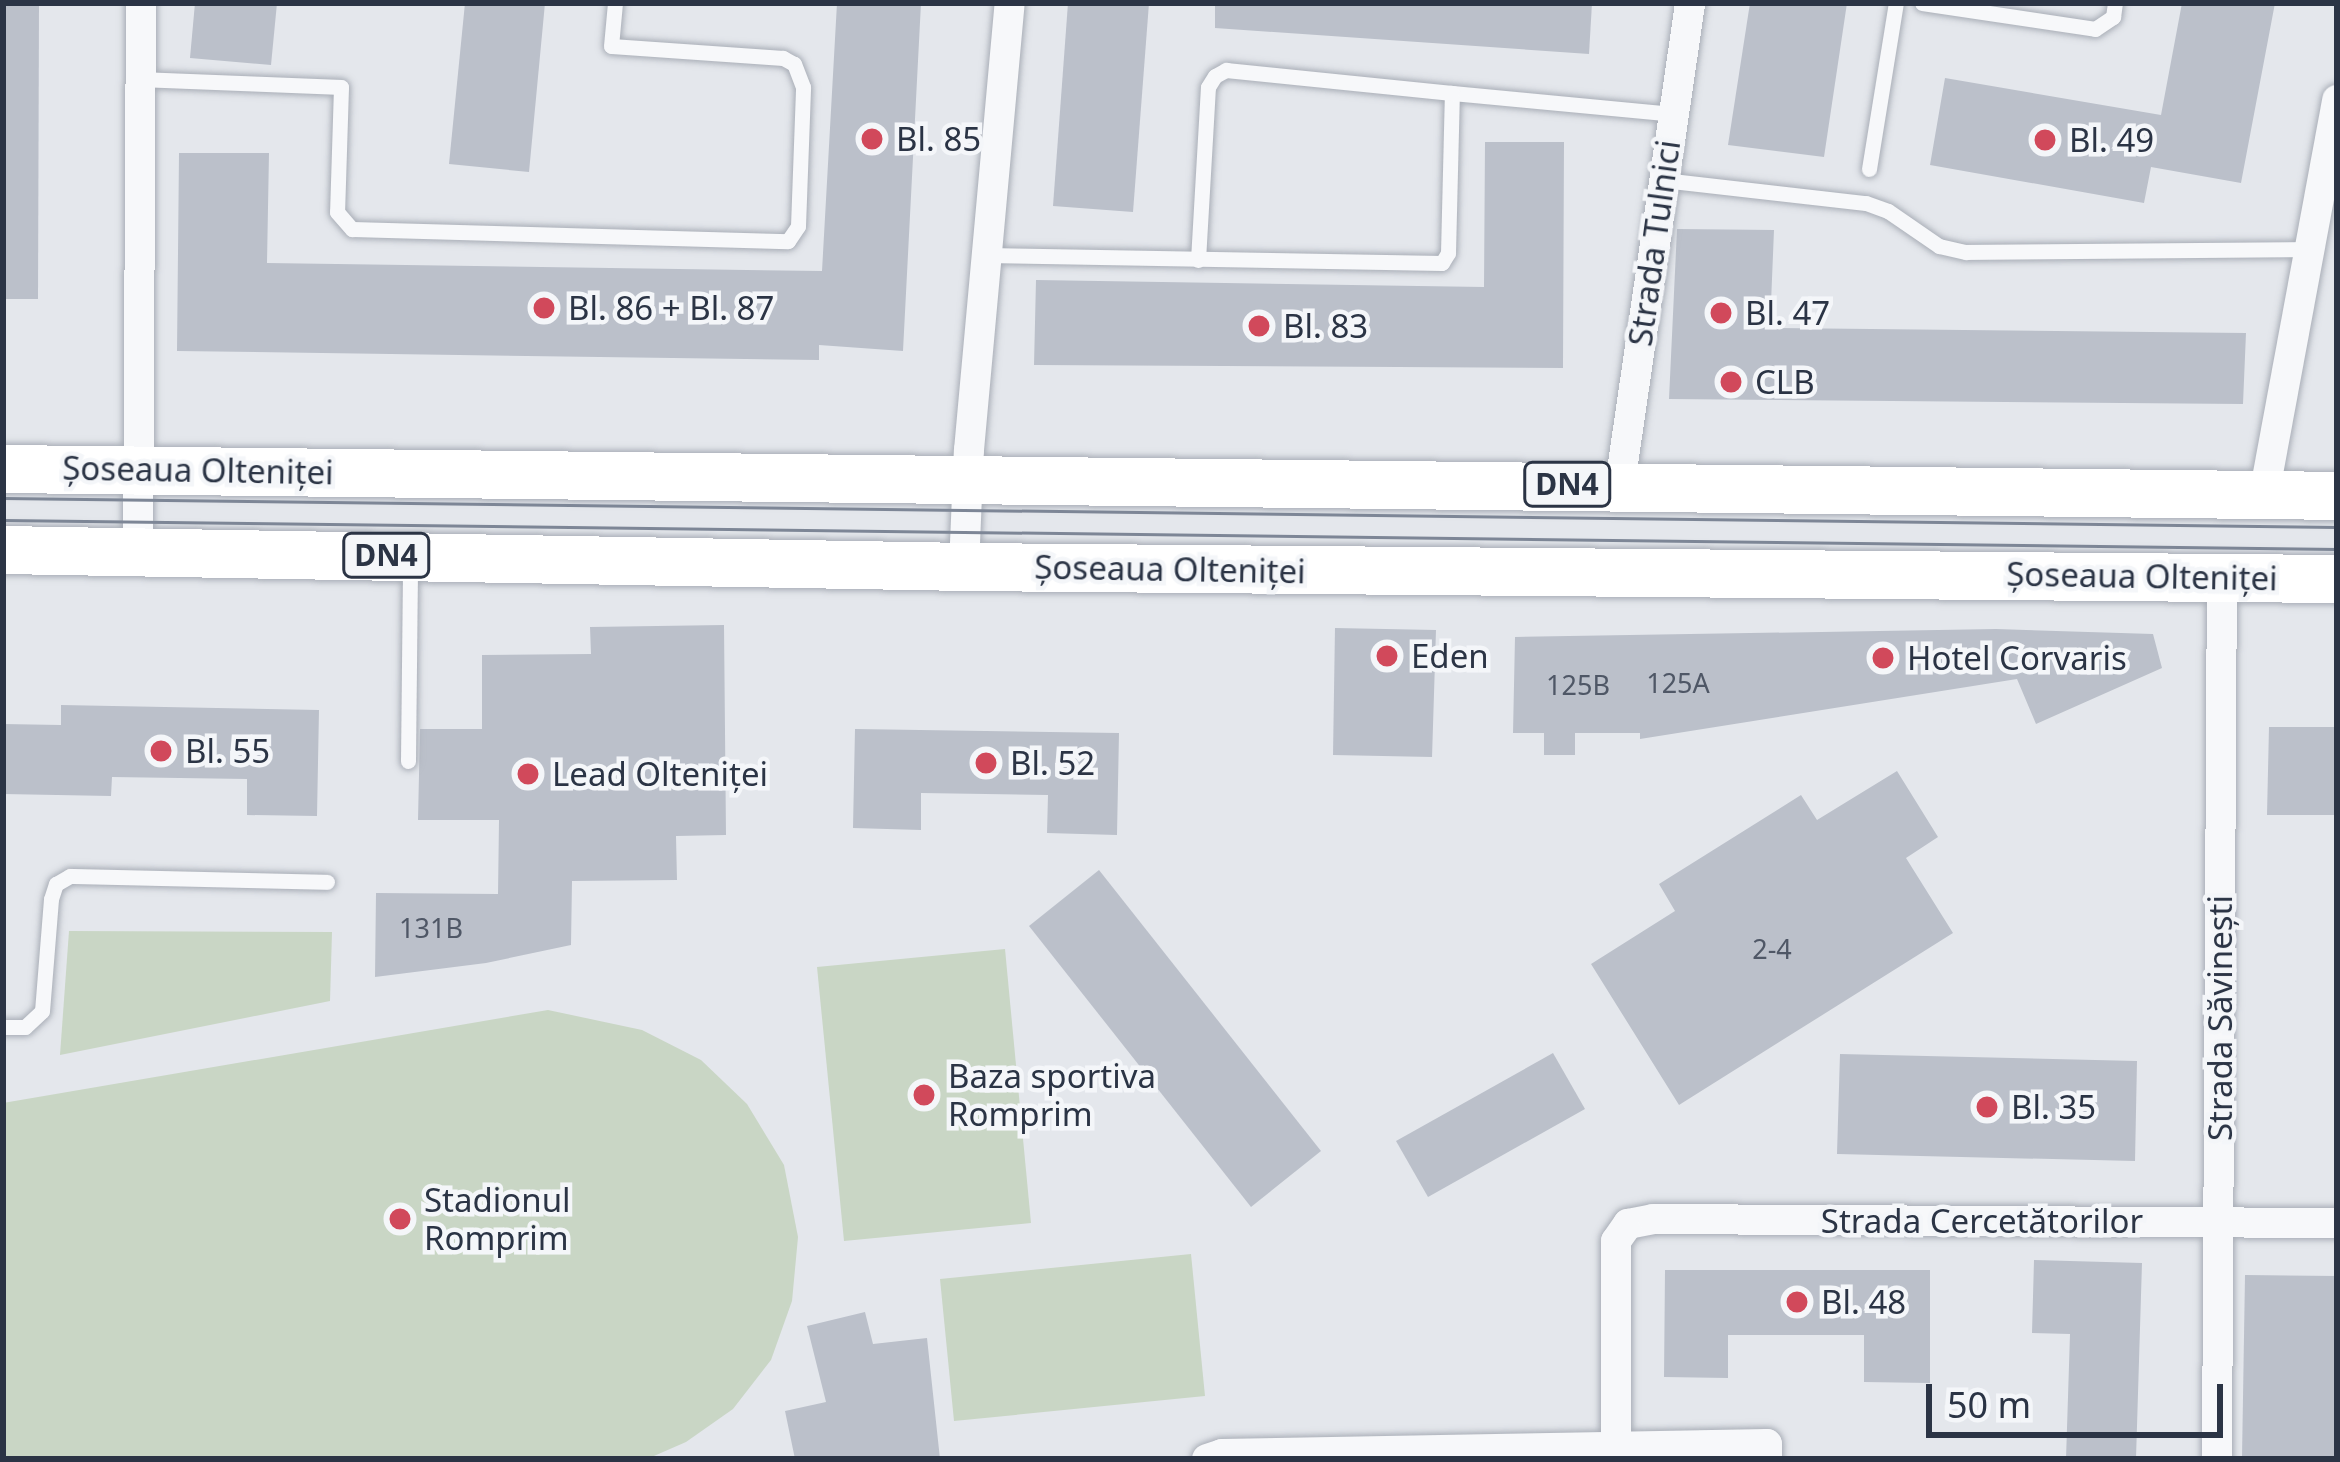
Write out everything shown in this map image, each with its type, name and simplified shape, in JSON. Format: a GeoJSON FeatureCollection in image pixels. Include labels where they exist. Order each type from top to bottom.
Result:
{"type":"FeatureCollection","features":[{"type":"Feature","properties":{"kind":"main road","name":"Șoseaua Olteniței"},"geometry":{"type":"LineString","coordinates":[[3,469],[1620,484],[2337,496]]}},
{"type":"Feature","properties":{"kind":"main road","name":"Șoseaua Olteniței"},"geometry":{"type":"LineString","coordinates":[[3,550],[964,567],[2337,578]]}},
{"type":"Feature","properties":{"kind":"street"},"geometry":{"type":"LineString","coordinates":[[139,550],[141,3]]}},
{"type":"Feature","properties":{"kind":"street"},"geometry":{"type":"LineString","coordinates":[[964,567],[967,479],[1010,3]]}},
{"type":"Feature","properties":{"kind":"street","name":"Strada Tulnici"},"geometry":{"type":"LineString","coordinates":[[1620,484],[1690,3]]}},
{"type":"Feature","properties":{"kind":"street"},"geometry":{"type":"LineString","coordinates":[[2264,495],[2337,100]]}},
{"type":"Feature","properties":{"kind":"street","name":"Strada Săvinești"},"geometry":{"type":"LineString","coordinates":[[2217,1459],[2222,577]]}},
{"type":"Feature","properties":{"kind":"street","name":"Strada Cercetătorilor"},"geometry":{"type":"LineString","coordinates":[[1616,1445],[1616,1241],[1628,1224],[1653,1219],[2337,1223]]}},
{"type":"Feature","properties":{"kind":"street"},"geometry":{"type":"LineString","coordinates":[[1207,1459],[1222,1454],[1767,1444],[1767,1459]]}},
{"type":"Feature","properties":{"kind":"lane"},"geometry":{"type":"LineString","coordinates":[[140,79],[340,88],[337,212],[352,230],[788,241],[798,226],[803,87],[794,64],[783,58],[611,46],[615,3]]}},
{"type":"Feature","properties":{"kind":"lane"},"geometry":{"type":"LineString","coordinates":[[1869,169],[1896,3]]}},
{"type":"Feature","properties":{"kind":"lane"},"geometry":{"type":"LineString","coordinates":[[1922,3],[2095,29],[2113,16],[2115,3]]}},
{"type":"Feature","properties":{"kind":"lane"},"geometry":{"type":"LineString","coordinates":[[1198,260],[1208,87],[1226,70],[1673,114]]}},
{"type":"Feature","properties":{"kind":"lane"},"geometry":{"type":"LineString","coordinates":[[986,255],[1442,263],[1448,253],[1452,93]]}},
{"type":"Feature","properties":{"kind":"lane"},"geometry":{"type":"LineString","coordinates":[[1663,180],[1866,203],[1888,211],[1939,246],[1966,252],[2310,249]]}},
{"type":"Feature","properties":{"kind":"lane"},"geometry":{"type":"LineString","coordinates":[[408,761],[410,556]]}},
{"type":"Feature","properties":{"kind":"lane"},"geometry":{"type":"LineString","coordinates":[[3,1028],[25,1028],[42,1011],[51,898],[56,884],[70,876],[327,882]]}},
{"type":"Feature","properties":{"kind":"green space"},"geometry":{"type":"Polygon","coordinates":[[[69,931],[332,932],[330,1001],[60,1055],[69,931]]]}},
{"type":"Feature","properties":{"kind":"green space","name":"Baza sportiva Romprim"},"geometry":{"type":"Polygon","coordinates":[[[1005,949],[1031,1223],[844,1241],[817,967],[1005,949]]]}},
{"type":"Feature","properties":{"kind":"green space","name":"Stadionul Romprim"},"geometry":{"type":"Polygon","coordinates":[[[548,1010],[642,1030],[701,1060],[747,1104],[784,1165],[798,1237],[792,1301],[771,1360],[733,1409],[686,1442],[647,1459],[3,1459],[3,1103],[548,1010]]]}},
{"type":"Feature","properties":{"kind":"green space"},"geometry":{"type":"Polygon","coordinates":[[[1191,1254],[1205,1396],[954,1421],[940,1279],[1191,1254]]]}},
{"type":"Feature","properties":{"kind":"building"},"geometry":{"type":"Polygon","coordinates":[[[3,3],[39,3],[38,299],[3,299],[3,3]]]}},
{"type":"Feature","properties":{"kind":"building"},"geometry":{"type":"Polygon","coordinates":[[[195,3],[277,3],[271,65],[190,58],[195,3]]]}},
{"type":"Feature","properties":{"kind":"building"},"geometry":{"type":"Polygon","coordinates":[[[465,3],[545,3],[529,172],[449,164],[465,3]]]}},
{"type":"Feature","properties":{"kind":"building"},"geometry":{"type":"Polygon","coordinates":[[[837,3],[921,3],[903,351],[819,345],[819,360],[177,351],[179,153],[269,153],[267,263],[822,271],[837,3]]]}},
{"type":"Feature","properties":{"kind":"building"},"geometry":{"type":"Polygon","coordinates":[[[1068,3],[1149,3],[1133,212],[1053,206],[1068,3]]]}},
{"type":"Feature","properties":{"kind":"building"},"geometry":{"type":"Polygon","coordinates":[[[1215,3],[1592,3],[1589,54],[1215,28],[1215,3]]]}},
{"type":"Feature","properties":{"kind":"building"},"geometry":{"type":"Polygon","coordinates":[[[1750,3],[1847,3],[1824,157],[1728,145],[1750,3]]]}},
{"type":"Feature","properties":{"kind":"building"},"geometry":{"type":"Polygon","coordinates":[[[2182,3],[2275,3],[2241,183],[2151,167],[2144,203],[1930,165],[1945,78],[2161,115],[2182,3]]]}},
{"type":"Feature","properties":{"kind":"building","name":"Bl. 83"},"geometry":{"type":"Polygon","coordinates":[[[1485,142],[1564,142],[1563,368],[1034,365],[1036,280],[1484,287],[1485,142]]]}},
{"type":"Feature","properties":{"kind":"building"},"geometry":{"type":"Polygon","coordinates":[[[1677,229],[1774,230],[1770,328],[2246,333],[2243,404],[1669,399],[1677,229]]]}},
{"type":"Feature","properties":{"kind":"building"},"geometry":{"type":"Polygon","coordinates":[[[724,625],[726,835],[676,836],[677,880],[572,881],[571,945],[486,963],[375,977],[376,893],[498,894],[499,820],[418,820],[420,729],[482,729],[482,655],[591,654],[590,627],[724,625]]]}},
{"type":"Feature","properties":{"kind":"building"},"geometry":{"type":"Polygon","coordinates":[[[1335,628],[1436,630],[1432,757],[1333,755],[1335,628]]]}},
{"type":"Feature","properties":{"kind":"building"},"geometry":{"type":"Polygon","coordinates":[[[1996,629],[2153,634],[2162,668],[2036,724],[2017,679],[1640,739],[1640,733],[1575,733],[1575,755],[1544,755],[1544,733],[1513,733],[1515,637],[1996,629]]]}},
{"type":"Feature","properties":{"kind":"building","name":"Bl. 55"},"geometry":{"type":"Polygon","coordinates":[[[61,705],[319,710],[317,816],[247,815],[247,779],[112,777],[111,796],[3,794],[3,724],[61,725],[61,705]]]}},
{"type":"Feature","properties":{"kind":"building"},"geometry":{"type":"Polygon","coordinates":[[[2269,727],[2337,727],[2337,815],[2267,815],[2269,727]]]}},
{"type":"Feature","properties":{"kind":"building","name":"Bl. 52"},"geometry":{"type":"Polygon","coordinates":[[[855,729],[1119,733],[1117,835],[1047,833],[1048,795],[921,793],[921,830],[853,828],[855,729]]]}},
{"type":"Feature","properties":{"kind":"building"},"geometry":{"type":"Polygon","coordinates":[[[1897,771],[1938,837],[1906,858],[1953,933],[1679,1105],[1591,964],[1675,911],[1659,884],[1801,795],[1817,820],[1897,771]]]}},
{"type":"Feature","properties":{"kind":"building"},"geometry":{"type":"Polygon","coordinates":[[[1099,870],[1321,1151],[1251,1207],[1029,926],[1099,870]]]}},
{"type":"Feature","properties":{"kind":"building"},"geometry":{"type":"Polygon","coordinates":[[[1553,1053],[1585,1109],[1428,1197],[1396,1141],[1553,1053]]]}},
{"type":"Feature","properties":{"kind":"building","name":"Bl. 35"},"geometry":{"type":"Polygon","coordinates":[[[1840,1054],[2137,1061],[2135,1161],[1837,1154],[1840,1054]]]}},
{"type":"Feature","properties":{"kind":"building"},"geometry":{"type":"Polygon","coordinates":[[[2034,1260],[2142,1263],[2136,1459],[2066,1459],[2070,1334],[2032,1333],[2034,1260]]]}},
{"type":"Feature","properties":{"kind":"building","name":"Bl. 48"},"geometry":{"type":"Polygon","coordinates":[[[1665,1270],[1930,1270],[1930,1383],[1864,1382],[1864,1335],[1728,1335],[1728,1378],[1664,1377],[1665,1270]]]}},
{"type":"Feature","properties":{"kind":"building"},"geometry":{"type":"Polygon","coordinates":[[[2245,1275],[2337,1276],[2337,1459],[2242,1459],[2245,1275]]]}},
{"type":"Feature","properties":{"kind":"building"},"geometry":{"type":"Polygon","coordinates":[[[865,1312],[873,1344],[927,1338],[940,1459],[795,1459],[785,1411],[826,1402],[807,1326],[865,1312]]]}},
{"type":"Feature","properties":{"kind":"tram line"},"geometry":{"type":"LineString","coordinates":[[3,498],[2337,527]]}},
{"type":"Feature","properties":{"kind":"tram line"},"geometry":{"type":"LineString","coordinates":[[3,520],[2337,549]]}},
{"type":"Feature","properties":{"kind":"place","name":"Bl. 85"},"geometry":{"type":"Point","coordinates":[872,139]}},
{"type":"Feature","properties":{"kind":"place","name":"Bl. 49"},"geometry":{"type":"Point","coordinates":[2045,140]}},
{"type":"Feature","properties":{"kind":"place","name":"Bl. 86 + Bl. 87"},"geometry":{"type":"Point","coordinates":[544,308]}},
{"type":"Feature","properties":{"kind":"place","name":"Bl. 47"},"geometry":{"type":"Point","coordinates":[1721,313]}},
{"type":"Feature","properties":{"kind":"place","name":"Bl. 83"},"geometry":{"type":"Point","coordinates":[1259,326]}},
{"type":"Feature","properties":{"kind":"place","name":"CLB"},"geometry":{"type":"Point","coordinates":[1731,382]}},
{"type":"Feature","properties":{"kind":"place","name":"Eden"},"geometry":{"type":"Point","coordinates":[1387,656]}},
{"type":"Feature","properties":{"kind":"place","name":"Hotel Corvaris"},"geometry":{"type":"Point","coordinates":[1883,658]}},
{"type":"Feature","properties":{"kind":"place","name":"Bl. 55"},"geometry":{"type":"Point","coordinates":[161,751]}},
{"type":"Feature","properties":{"kind":"place","name":"Bl. 52"},"geometry":{"type":"Point","coordinates":[986,763]}},
{"type":"Feature","properties":{"kind":"place","name":"Lead Olteniței"},"geometry":{"type":"Point","coordinates":[528,774]}},
{"type":"Feature","properties":{"kind":"place","name":"Baza sportiva Romprim"},"geometry":{"type":"Point","coordinates":[924,1095]}},
{"type":"Feature","properties":{"kind":"place","name":"Bl. 35"},"geometry":{"type":"Point","coordinates":[1987,1107]}},
{"type":"Feature","properties":{"kind":"place","name":"Stadionul Romprim"},"geometry":{"type":"Point","coordinates":[400,1219]}},
{"type":"Feature","properties":{"kind":"place","name":"Bl. 48"},"geometry":{"type":"Point","coordinates":[1797,1302]}}]}
